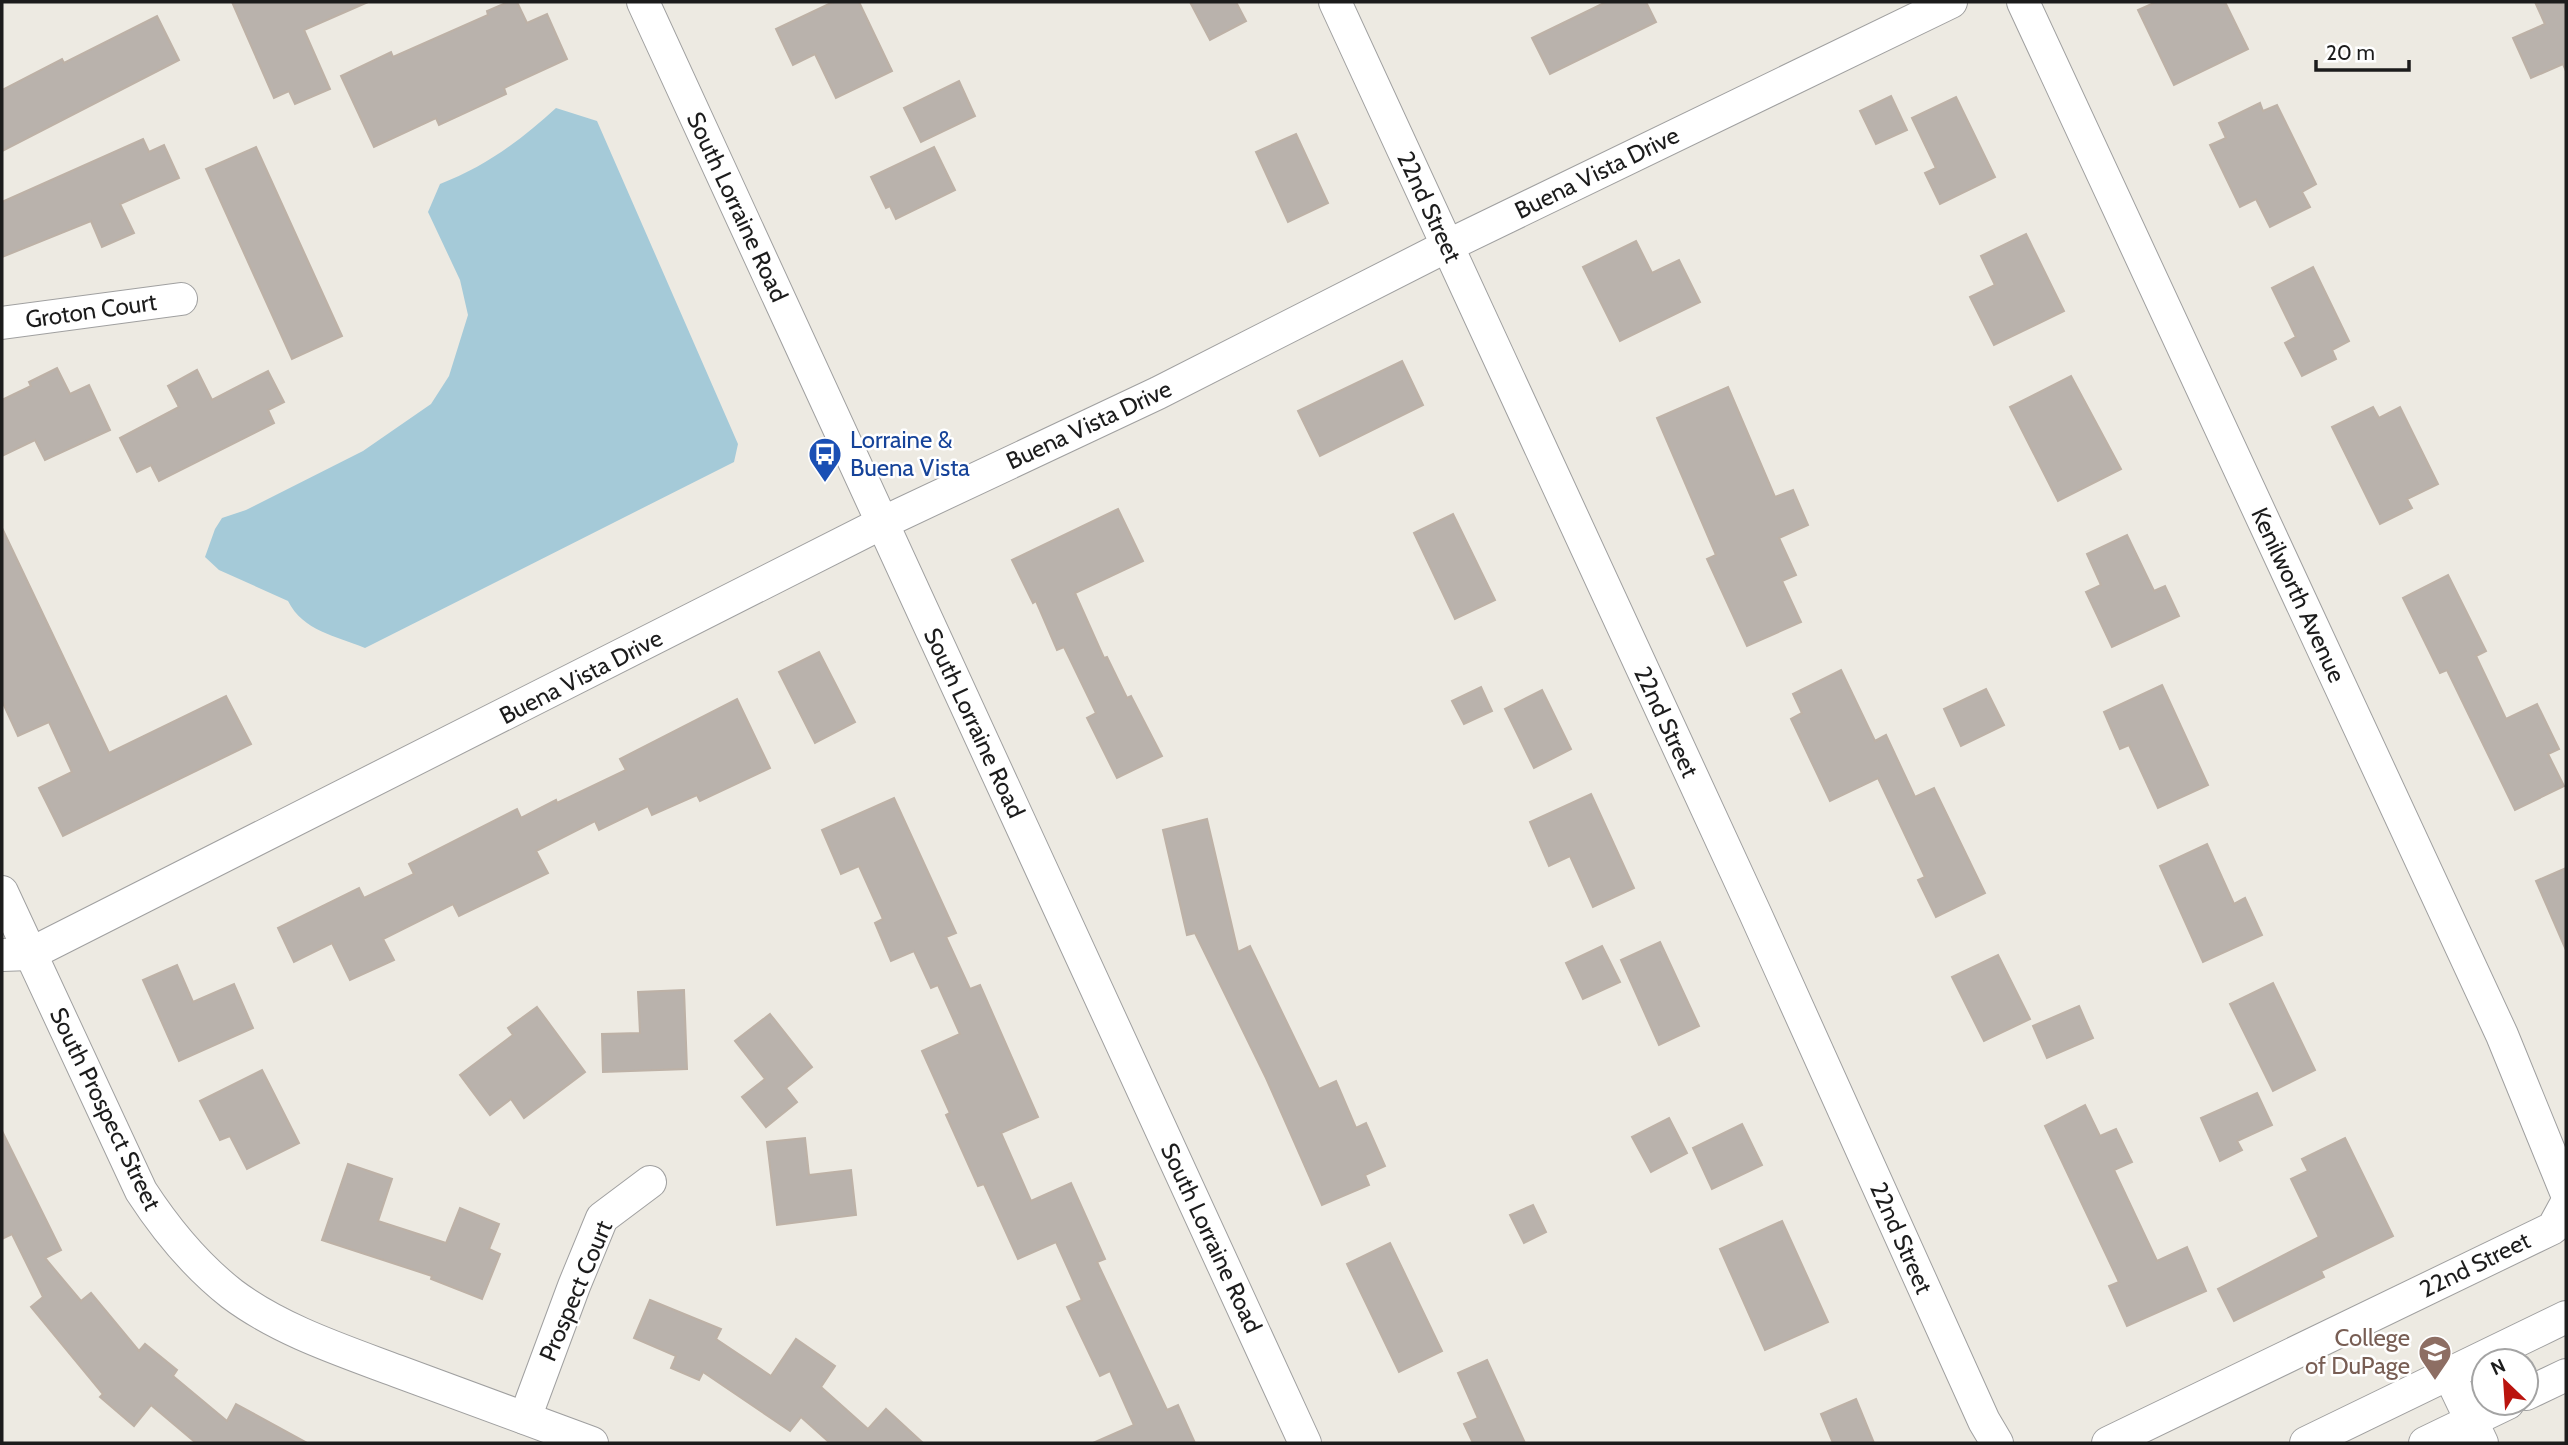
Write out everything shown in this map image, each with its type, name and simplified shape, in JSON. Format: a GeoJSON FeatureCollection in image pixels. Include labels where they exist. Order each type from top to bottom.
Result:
{"type":"FeatureCollection","features":[{"type":"Feature","properties":{"kind":"street","name":"South Lorraine Road"},"geometry":{"type":"LineString","coordinates":[[643,2],[1305,1443]]}},
{"type":"Feature","properties":{"kind":"street","name":"22nd Street"},"geometry":{"type":"LineString","coordinates":[[1335,2],[1755,913],[1967,1384],[1997,1443]]}},
{"type":"Feature","properties":{"kind":"street","name":"Buena Vista Drive"},"geometry":{"type":"LineString","coordinates":[[16,955],[882,523],[1168,388],[1447,246],[1951,2]]}},
{"type":"Feature","properties":{"kind":"street","name":"Kenilworth Avenue"},"geometry":{"type":"LineString","coordinates":[[2023,2],[2502,1035],[2566,1192]]}},
{"type":"Feature","properties":{"kind":"street","name":"Groton Court"},"geometry":{"type":"LineString","coordinates":[[2,323],[181,299]]}},
{"type":"Feature","properties":{"kind":"street","name":"South Prospect Street"},"geometry":{"type":"LineString","coordinates":[[2,892],[16,955],[141,1191],[165,1228],[196,1264],[234,1296],[276,1321],[348,1353],[592,1443]]}},
{"type":"Feature","properties":{"kind":"street","name":"Prospect Court"},"geometry":{"type":"LineString","coordinates":[[525,1418],[573,1286],[602,1217],[650,1182]]}},
{"type":"Feature","properties":{"kind":"street","name":"22nd Street"},"geometry":{"type":"LineString","coordinates":[[2108,1443],[2553,1228],[2566,1203]]}},
{"type":"Feature","properties":{"kind":"street"},"geometry":{"type":"LineString","coordinates":[[2306,1443],[2566,1317]]}},
{"type":"Feature","properties":{"kind":"street"},"geometry":{"type":"LineString","coordinates":[[2449,1374],[2477,1432]]}},
{"type":"Feature","properties":{"kind":"street"},"geometry":{"type":"LineString","coordinates":[[2540,1387],[2566,1375]]}},
{"type":"Feature","properties":{"kind":"street"},"geometry":{"type":"LineString","coordinates":[[2425,1443],[2477,1432],[2493,1417]]}},
{"type":"Feature","properties":{"kind":"water"},"geometry":{"type":"Polygon","coordinates":[[[556,108],[597,121],[738,444],[734,462],[365,648],[321,631],[302,619],[288,601],[219,570],[205,557],[215,529],[222,518],[246,510],[363,451],[431,404],[449,376],[468,315],[460,280],[428,212],[440,184],[502,152],[556,108]]]}},
{"type":"Feature","properties":{"kind":"building"},"geometry":{"type":"Polygon","coordinates":[[[232,2],[368,2],[304,30],[330,89],[295,104],[289,91],[274,98],[232,2]]]}},
{"type":"Feature","properties":{"kind":"building"},"geometry":{"type":"Polygon","coordinates":[[[508,2],[517,2],[527,23],[547,14],[567,59],[504,88],[506,94],[439,125],[436,118],[374,147],[341,76],[391,52],[393,57],[488,15],[487,11],[508,2]]]}},
{"type":"Feature","properties":{"kind":"building"},"geometry":{"type":"Polygon","coordinates":[[[833,2],[859,2],[892,71],[836,98],[815,54],[793,65],[776,29],[833,2]]]}},
{"type":"Feature","properties":{"kind":"building"},"geometry":{"type":"Polygon","coordinates":[[[1190,2],[1236,2],[1246,21],[1210,40],[1190,2]]]}},
{"type":"Feature","properties":{"kind":"building"},"geometry":{"type":"Polygon","coordinates":[[[1606,2],[1646,2],[1656,22],[1550,74],[1532,38],[1606,2]]]}},
{"type":"Feature","properties":{"kind":"building"},"geometry":{"type":"Polygon","coordinates":[[[2156,2],[2225,2],[2248,49],[2174,85],[2138,10],[2156,2]]]}},
{"type":"Feature","properties":{"kind":"building"},"geometry":{"type":"Polygon","coordinates":[[[2535,2],[2566,2],[2566,71],[2563,64],[2531,78],[2513,38],[2545,24],[2535,2]]]}},
{"type":"Feature","properties":{"kind":"building"},"geometry":{"type":"Polygon","coordinates":[[[157,16],[179,60],[2,151],[2,90],[62,59],[64,63],[157,16]]]}},
{"type":"Feature","properties":{"kind":"building"},"geometry":{"type":"Polygon","coordinates":[[[959,81],[975,116],[921,142],[904,108],[959,81]]]}},
{"type":"Feature","properties":{"kind":"building"},"geometry":{"type":"Polygon","coordinates":[[[1891,96],[1907,130],[1876,144],[1860,111],[1891,96]]]}},
{"type":"Feature","properties":{"kind":"building"},"geometry":{"type":"Polygon","coordinates":[[[1956,97],[1995,177],[1940,204],[1925,173],[1936,168],[1912,118],[1956,97]]]}},
{"type":"Feature","properties":{"kind":"building"},"geometry":{"type":"Polygon","coordinates":[[[2260,103],[2263,111],[2277,105],[2316,184],[2302,192],[2310,207],[2270,227],[2256,199],[2240,207],[2210,145],[2226,138],[2219,123],[2260,103]]]}},
{"type":"Feature","properties":{"kind":"building"},"geometry":{"type":"Polygon","coordinates":[[[1296,134],[1328,203],[1288,222],[1256,152],[1296,134]]]}},
{"type":"Feature","properties":{"kind":"building"},"geometry":{"type":"Polygon","coordinates":[[[143,139],[149,152],[164,145],[179,178],[120,204],[134,233],[102,247],[91,221],[2,257],[2,202],[143,139]]]}},
{"type":"Feature","properties":{"kind":"building"},"geometry":{"type":"Polygon","coordinates":[[[256,147],[342,336],[292,359],[206,169],[256,147]]]}},
{"type":"Feature","properties":{"kind":"building"},"geometry":{"type":"Polygon","coordinates":[[[934,147],[955,190],[896,219],[890,206],[886,208],[871,177],[934,147]]]}},
{"type":"Feature","properties":{"kind":"building"},"geometry":{"type":"Polygon","coordinates":[[[2026,234],[2064,311],[1994,345],[1970,297],[1995,285],[1981,256],[2026,234]]]}},
{"type":"Feature","properties":{"kind":"building"},"geometry":{"type":"Polygon","coordinates":[[[1636,241],[1652,273],[1679,260],[1700,302],[1620,341],[1583,267],[1636,241]]]}},
{"type":"Feature","properties":{"kind":"building"},"geometry":{"type":"Polygon","coordinates":[[[2313,267],[2349,341],[2332,350],[2336,359],[2302,376],[2285,343],[2296,337],[2272,288],[2313,267]]]}},
{"type":"Feature","properties":{"kind":"building"},"geometry":{"type":"Polygon","coordinates":[[[1402,361],[1423,405],[1320,456],[1298,411],[1402,361]]]}},
{"type":"Feature","properties":{"kind":"building"},"geometry":{"type":"Polygon","coordinates":[[[57,368],[70,394],[89,385],[110,430],[45,460],[35,440],[2,456],[2,400],[31,386],[29,382],[57,368]]]}},
{"type":"Feature","properties":{"kind":"building"},"geometry":{"type":"Polygon","coordinates":[[[197,370],[212,400],[268,371],[284,402],[268,410],[274,423],[159,481],[151,465],[137,472],[120,438],[179,407],[168,386],[197,370]]]}},
{"type":"Feature","properties":{"kind":"building"},"geometry":{"type":"Polygon","coordinates":[[[2071,376],[2121,469],[2058,501],[2010,407],[2071,376]]]}},
{"type":"Feature","properties":{"kind":"building"},"geometry":{"type":"Polygon","coordinates":[[[1728,387],[1775,497],[1793,490],[1808,525],[1779,538],[1796,575],[1782,581],[1801,622],[1747,646],[1707,559],[1716,555],[1657,418],[1728,387]]]}},
{"type":"Feature","properties":{"kind":"building"},"geometry":{"type":"Polygon","coordinates":[[[2373,407],[2379,418],[2400,407],[2438,484],[2407,499],[2412,508],[2380,524],[2332,427],[2373,407]]]}},
{"type":"Feature","properties":{"kind":"building"},"geometry":{"type":"Polygon","coordinates":[[[1118,509],[1143,561],[1075,593],[1104,658],[1107,657],[1127,698],[1131,696],[1162,756],[1117,778],[1087,718],[1096,713],[1064,647],[1057,650],[1036,601],[1033,603],[1012,560],[1118,509]]]}},
{"type":"Feature","properties":{"kind":"building"},"geometry":{"type":"Polygon","coordinates":[[[1453,514],[1495,600],[1455,619],[1414,533],[1453,514]]]}},
{"type":"Feature","properties":{"kind":"building"},"geometry":{"type":"Polygon","coordinates":[[[2,528],[109,753],[226,696],[251,744],[63,836],[39,788],[72,772],[49,722],[18,736],[2,701],[2,528]]]}},
{"type":"Feature","properties":{"kind":"building"},"geometry":{"type":"Polygon","coordinates":[[[2127,535],[2154,591],[2165,586],[2179,616],[2112,647],[2086,592],[2101,585],[2087,554],[2127,535]]]}},
{"type":"Feature","properties":{"kind":"building"},"geometry":{"type":"Polygon","coordinates":[[[2448,575],[2486,651],[2476,656],[2506,719],[2537,704],[2559,749],[2548,754],[2564,786],[2515,810],[2447,670],[2440,673],[2403,598],[2448,575]]]}},
{"type":"Feature","properties":{"kind":"building"},"geometry":{"type":"Polygon","coordinates":[[[819,652],[855,722],[815,743],[779,672],[819,652]]]}},
{"type":"Feature","properties":{"kind":"building"},"geometry":{"type":"Polygon","coordinates":[[[1841,670],[1875,741],[1886,735],[1915,797],[1934,788],[1985,893],[1936,917],[1918,880],[1925,877],[1878,778],[1830,801],[1791,719],[1802,713],[1793,694],[1841,670]]]}},
{"type":"Feature","properties":{"kind":"building"},"geometry":{"type":"Polygon","coordinates":[[[2162,685],[2208,785],[2158,808],[2129,745],[2120,749],[2104,712],[2162,685]]]}},
{"type":"Feature","properties":{"kind":"building"},"geometry":{"type":"Polygon","coordinates":[[[1481,687],[1492,711],[1464,724],[1452,701],[1481,687]]]}},
{"type":"Feature","properties":{"kind":"building"},"geometry":{"type":"Polygon","coordinates":[[[1986,689],[2004,725],[1961,746],[1944,709],[1986,689]]]}},
{"type":"Feature","properties":{"kind":"building"},"geometry":{"type":"Polygon","coordinates":[[[1542,690],[1571,749],[1534,768],[1505,709],[1542,690]]]}},
{"type":"Feature","properties":{"kind":"building"},"geometry":{"type":"Polygon","coordinates":[[[737,699],[770,768],[700,801],[697,795],[652,815],[648,806],[599,830],[595,821],[536,851],[548,873],[459,916],[453,904],[383,939],[394,960],[350,980],[332,943],[294,962],[278,928],[359,888],[364,898],[414,874],[409,864],[517,809],[521,818],[626,770],[620,759],[737,699]]]}},
{"type":"Feature","properties":{"kind":"building"},"geometry":{"type":"Polygon","coordinates":[[[1591,794],[1634,888],[1593,907],[1570,856],[1549,866],[1530,822],[1591,794]]]}},
{"type":"Feature","properties":{"kind":"building"},"geometry":{"type":"Polygon","coordinates":[[[894,798],[956,933],[946,937],[970,989],[980,985],[1038,1117],[1001,1133],[1031,1201],[1071,1183],[1105,1259],[1097,1262],[1167,1410],[1178,1405],[1195,1443],[1093,1443],[1134,1425],[1110,1371],[1100,1376],[1067,1307],[1082,1300],[1056,1242],[1018,1259],[984,1184],[978,1186],[946,1115],[950,1113],[922,1051],[960,1034],[938,985],[931,988],[914,951],[891,961],[875,923],[883,919],[859,866],[841,874],[822,830],[894,798]]]}},
{"type":"Feature","properties":{"kind":"building"},"geometry":{"type":"Polygon","coordinates":[[[1207,819],[1238,952],[1250,946],[1319,1089],[1336,1081],[1356,1128],[1366,1123],[1385,1166],[1365,1175],[1369,1185],[1322,1205],[1266,1078],[1195,933],[1187,935],[1163,830],[1207,819]]]}},
{"type":"Feature","properties":{"kind":"building"},"geometry":{"type":"Polygon","coordinates":[[[2207,844],[2234,904],[2245,898],[2262,935],[2203,962],[2160,866],[2207,844]]]}},
{"type":"Feature","properties":{"kind":"building"},"geometry":{"type":"Polygon","coordinates":[[[2566,868],[2566,950],[2536,881],[2566,868]]]}},
{"type":"Feature","properties":{"kind":"building"},"geometry":{"type":"Polygon","coordinates":[[[1660,942],[1699,1026],[1659,1045],[1621,960],[1660,942]]]}},
{"type":"Feature","properties":{"kind":"building"},"geometry":{"type":"Polygon","coordinates":[[[1602,946],[1620,982],[1583,999],[1566,963],[1602,946]]]}},
{"type":"Feature","properties":{"kind":"building"},"geometry":{"type":"Polygon","coordinates":[[[1998,955],[2030,1019],[1984,1041],[1952,977],[1998,955]]]}},
{"type":"Feature","properties":{"kind":"building"},"geometry":{"type":"Polygon","coordinates":[[[177,965],[193,1002],[234,984],[253,1028],[179,1061],[143,980],[177,965]]]}},
{"type":"Feature","properties":{"kind":"building"},"geometry":{"type":"Polygon","coordinates":[[[2273,983],[2315,1070],[2273,1091],[2230,1004],[2273,983]]]}},
{"type":"Feature","properties":{"kind":"building"},"geometry":{"type":"Polygon","coordinates":[[[684,990],[687,1069],[603,1072],[602,1034],[640,1033],[638,992],[684,990]]]}},
{"type":"Feature","properties":{"kind":"building"},"geometry":{"type":"Polygon","coordinates":[[[2079,1006],[2093,1038],[2047,1058],[2033,1026],[2079,1006]]]}},
{"type":"Feature","properties":{"kind":"building"},"geometry":{"type":"Polygon","coordinates":[[[537,1007],[585,1072],[524,1118],[511,1099],[490,1115],[460,1075],[513,1035],[508,1028],[537,1007]]]}},
{"type":"Feature","properties":{"kind":"building"},"geometry":{"type":"Polygon","coordinates":[[[770,1014],[812,1067],[786,1088],[797,1102],[766,1127],[742,1097],[765,1079],[735,1041],[770,1014]]]}},
{"type":"Feature","properties":{"kind":"building"},"geometry":{"type":"Polygon","coordinates":[[[262,1070],[299,1143],[247,1169],[230,1136],[220,1140],[200,1101],[262,1070]]]}},
{"type":"Feature","properties":{"kind":"building"},"geometry":{"type":"Polygon","coordinates":[[[2257,1093],[2272,1125],[2237,1141],[2242,1150],[2220,1161],[2201,1118],[2257,1093]]]}},
{"type":"Feature","properties":{"kind":"building"},"geometry":{"type":"Polygon","coordinates":[[[2085,1105],[2100,1136],[2116,1129],[2132,1162],[2114,1170],[2157,1261],[2187,1247],[2206,1291],[2127,1326],[2109,1286],[2119,1282],[2045,1126],[2085,1105]]]}},
{"type":"Feature","properties":{"kind":"building"},"geometry":{"type":"Polygon","coordinates":[[[1669,1118],[1687,1153],[1651,1172],[1632,1137],[1669,1118]]]}},
{"type":"Feature","properties":{"kind":"building"},"geometry":{"type":"Polygon","coordinates":[[[1742,1124],[1762,1165],[1712,1189],[1693,1148],[1742,1124]]]}},
{"type":"Feature","properties":{"kind":"building"},"geometry":{"type":"Polygon","coordinates":[[[2,1131],[61,1250],[45,1258],[81,1301],[91,1293],[139,1351],[145,1344],[177,1370],[173,1376],[227,1421],[236,1404],[307,1443],[196,1443],[151,1405],[134,1426],[100,1397],[103,1394],[31,1307],[43,1297],[12,1234],[2,1239],[2,1131]]]}},
{"type":"Feature","properties":{"kind":"building"},"geometry":{"type":"Polygon","coordinates":[[[805,1138],[809,1175],[851,1170],[856,1215],[777,1225],[767,1142],[805,1138]]]}},
{"type":"Feature","properties":{"kind":"building"},"geometry":{"type":"Polygon","coordinates":[[[2345,1138],[2393,1236],[2321,1271],[2324,1277],[2234,1321],[2218,1289],[2319,1237],[2291,1179],[2308,1171],[2302,1159],[2345,1138]]]}},
{"type":"Feature","properties":{"kind":"building"},"geometry":{"type":"Polygon","coordinates":[[[348,1164],[392,1179],[378,1221],[446,1243],[460,1208],[499,1224],[489,1249],[500,1254],[482,1299],[431,1279],[432,1276],[322,1240],[348,1164]]]}},
{"type":"Feature","properties":{"kind":"building"},"geometry":{"type":"Polygon","coordinates":[[[1533,1205],[1546,1232],[1524,1243],[1510,1215],[1533,1205]]]}},
{"type":"Feature","properties":{"kind":"building"},"geometry":{"type":"Polygon","coordinates":[[[1782,1221],[1828,1322],[1765,1350],[1720,1249],[1782,1221]]]}},
{"type":"Feature","properties":{"kind":"building"},"geometry":{"type":"Polygon","coordinates":[[[1390,1243],[1442,1351],[1399,1372],[1347,1264],[1390,1243]]]}},
{"type":"Feature","properties":{"kind":"building"},"geometry":{"type":"Polygon","coordinates":[[[650,1300],[721,1329],[716,1339],[771,1376],[796,1339],[835,1366],[821,1387],[868,1429],[886,1409],[923,1443],[830,1443],[801,1417],[790,1431],[703,1372],[699,1380],[671,1368],[676,1356],[634,1338],[650,1300]]]}},
{"type":"Feature","properties":{"kind":"building"},"geometry":{"type":"Polygon","coordinates":[[[1487,1360],[1525,1443],[1473,1443],[1464,1424],[1478,1418],[1458,1373],[1487,1360]]]}},
{"type":"Feature","properties":{"kind":"building"},"geometry":{"type":"Polygon","coordinates":[[[1856,1399],[1874,1443],[1833,1443],[1821,1414],[1856,1399]]]}},
{"type":"Feature","properties":{"kind":"place","name":"Lorraine & Buena Vista"},"geometry":{"type":"Point","coordinates":[825,484]}},
{"type":"Feature","properties":{"kind":"place","name":"College of DuPage"},"geometry":{"type":"Point","coordinates":[2435,1382]}}]}
